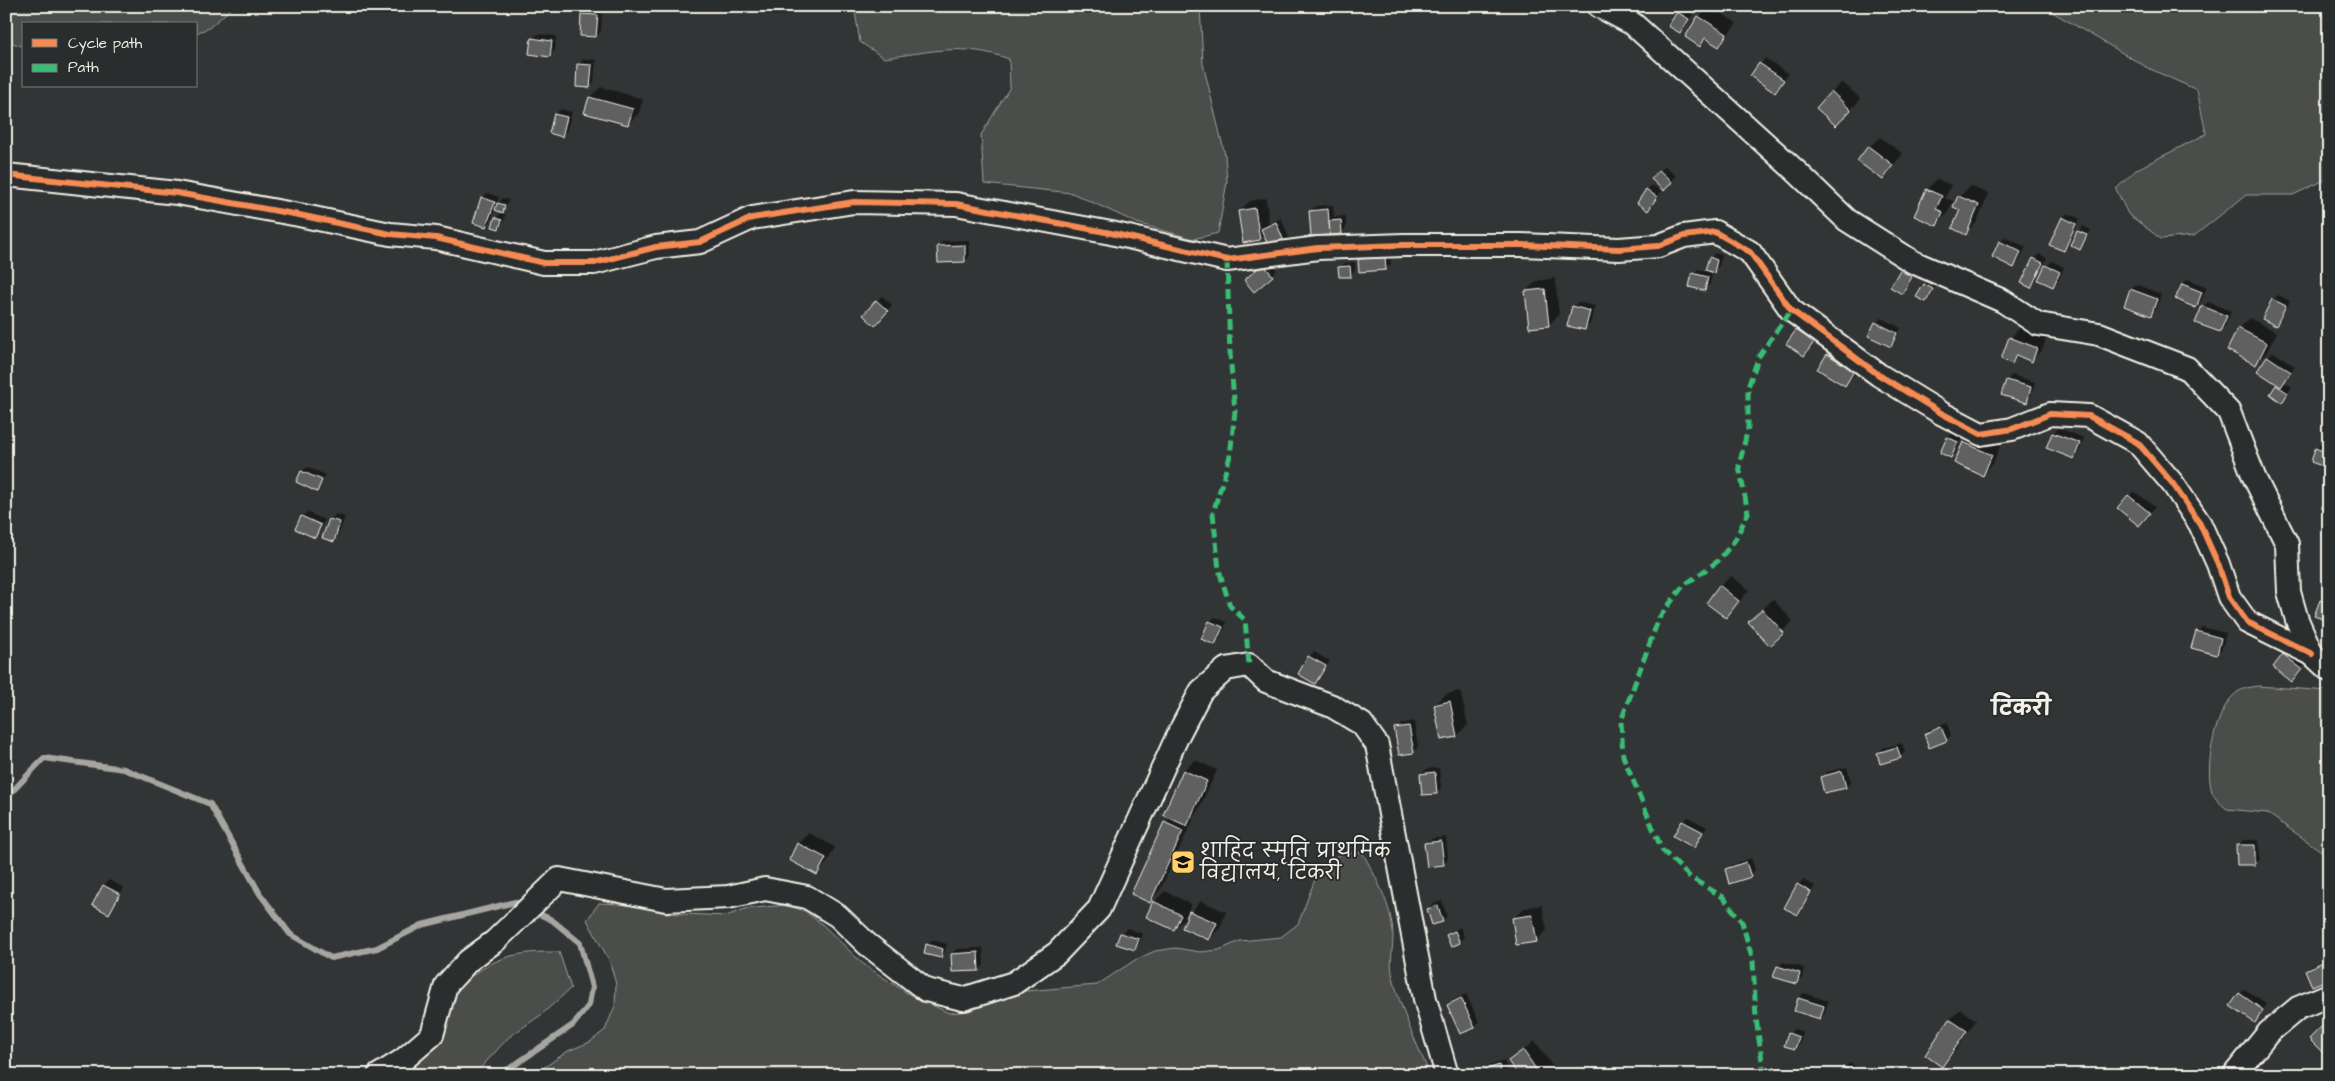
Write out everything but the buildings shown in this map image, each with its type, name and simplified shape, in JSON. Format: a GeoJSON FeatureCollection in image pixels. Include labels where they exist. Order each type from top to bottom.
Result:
{"type":"FeatureCollection","features":[{"type":"Feature","properties":{"kind":"street"},"geometry":{"type":"LineString","coordinates":[[1599,6],[1633,24],[1799,174],[1847,220],[1913,262],[2003,301],[2038,324],[2100,334],[2187,368],[2230,412],[2254,477],[2287,544],[2289,592],[2297,620],[2312,654]]}},
{"type":"Feature","properties":{"kind":"street"},"geometry":{"type":"LineString","coordinates":[[6,175],[177,193],[390,234],[436,238],[544,263],[594,263],[656,247],[700,242],[752,218],[854,202],[956,204],[1111,233],[1227,260],[1318,248],[1404,245],[1522,245],[1618,249],[1658,246],[1684,236],[1715,232],[1750,252],[1791,310],[1879,375],[1940,413],[1982,434],[2012,429],[2050,414],[2089,416],[2138,443],[2173,484],[2200,524],[2218,564],[2229,597],[2248,622],[2312,654],[2329,670]]}},
{"type":"Feature","properties":{"kind":"street"},"geometry":{"type":"LineString","coordinates":[[379,1075],[403,1060],[432,1035],[446,985],[468,961],[495,941],[559,879],[666,900],[728,897],[765,889],[807,897],[838,916],[867,944],[926,990],[963,999],[1014,983],[1057,952],[1099,909],[1178,735],[1201,690],[1226,669],[1248,665],[1266,681],[1332,706],[1362,724],[1377,745],[1425,999],[1447,1075]]}},
{"type":"Feature","properties":{"kind":"street"},"geometry":{"type":"LineString","coordinates":[[2234,1075],[2269,1032],[2298,1008],[2329,995]]}},
{"type":"Feature","properties":{"kind":"shaded area"},"geometry":{"type":"Polygon","coordinates":[[[6,6],[234,6],[209,28],[198,32],[198,22],[22,22],[22,46],[13,43],[6,30],[6,6]]]}},
{"type":"Feature","properties":{"kind":"shaded area"},"geometry":{"type":"Polygon","coordinates":[[[854,6],[1200,6],[1203,64],[1225,155],[1227,182],[1218,233],[1193,239],[1137,223],[1072,193],[984,184],[981,135],[1010,87],[1009,59],[976,51],[961,50],[932,51],[884,58],[860,42],[854,6]]]}},
{"type":"Feature","properties":{"kind":"shaded area"},"geometry":{"type":"Polygon","coordinates":[[[2042,6],[2329,6],[2329,178],[2293,195],[2246,195],[2194,236],[2161,239],[2128,214],[2116,189],[2137,169],[2206,134],[2197,90],[2148,68],[2042,6]]]}},
{"type":"Feature","properties":{"kind":"shaded area"},"geometry":{"type":"Polygon","coordinates":[[[2257,686],[2329,691],[2329,859],[2324,853],[2267,813],[2227,809],[2216,799],[2212,792],[2209,768],[2218,723],[2231,698],[2241,690],[2257,686]]]}},
{"type":"Feature","properties":{"kind":"shaded area"},"geometry":{"type":"Polygon","coordinates":[[[1362,852],[1378,882],[1390,913],[1393,935],[1391,968],[1395,986],[1430,1075],[533,1075],[568,1051],[590,1042],[605,1030],[615,1006],[616,984],[609,960],[587,920],[599,903],[642,905],[665,913],[726,916],[745,909],[785,905],[805,911],[823,925],[862,963],[909,994],[949,1013],[969,1011],[1025,991],[1097,985],[1135,960],[1155,951],[1176,948],[1200,952],[1219,950],[1240,941],[1281,937],[1298,924],[1320,866],[1340,854],[1362,852]]]}},
{"type":"Feature","properties":{"kind":"shaded area"},"geometry":{"type":"Polygon","coordinates":[[[559,952],[571,988],[541,1015],[509,1037],[474,1075],[399,1075],[448,1000],[480,970],[499,960],[521,954],[559,952]]]}},
{"type":"Feature","properties":{"kind":"waterway"},"geometry":{"type":"LineString","coordinates":[[6,798],[44,758],[124,769],[210,804],[260,894],[290,934],[331,958],[377,948],[422,925],[515,902],[524,907]]}},
{"type":"Feature","properties":{"kind":"waterway"},"geometry":{"type":"LineString","coordinates":[[500,1075],[573,1025],[589,1005],[592,987],[580,943],[552,920],[533,911]]}},
{"type":"Feature","properties":{"kind":"marked path"},"geometry":{"type":"LineString","coordinates":[[1227,260],[1230,354],[1235,411],[1230,456],[1213,513],[1219,570],[1230,606],[1245,620],[1249,665]]}},
{"type":"Feature","properties":{"kind":"marked path"},"geometry":{"type":"LineString","coordinates":[[1764,1075],[1756,1018],[1753,961],[1742,922],[1723,897],[1691,878],[1662,850],[1623,756],[1621,721],[1659,618],[1683,586],[1718,561],[1735,540],[1748,513],[1739,466],[1748,428],[1748,387],[1759,356],[1791,310]]}},
{"type":"Feature","properties":{"kind":"cycle path"},"geometry":{"type":"LineString","coordinates":[[6,175],[177,193],[390,234],[436,238],[544,263],[594,263],[656,247],[700,242],[752,218],[854,202],[956,204],[1111,233],[1227,260],[1318,248],[1404,245],[1522,245],[1619,249],[1658,246],[1684,236],[1715,232],[1750,252],[1791,310],[1879,375],[1941,413],[1981,434],[2012,429],[2050,414],[2089,416],[2138,443],[2173,484],[2200,524],[2218,564],[2229,597],[2247,622],[2312,654]]}},
{"type":"Feature","properties":{"kind":"place","name":"शाहिद स्मृति प्राथमिक विद्यालय, टिकरी"},"geometry":{"type":"Point","coordinates":[1183,862]}},
{"type":"Feature","properties":{"kind":"district","name":"टिकरी"},"geometry":{"type":"Point","coordinates":[2021,708]}}]}
